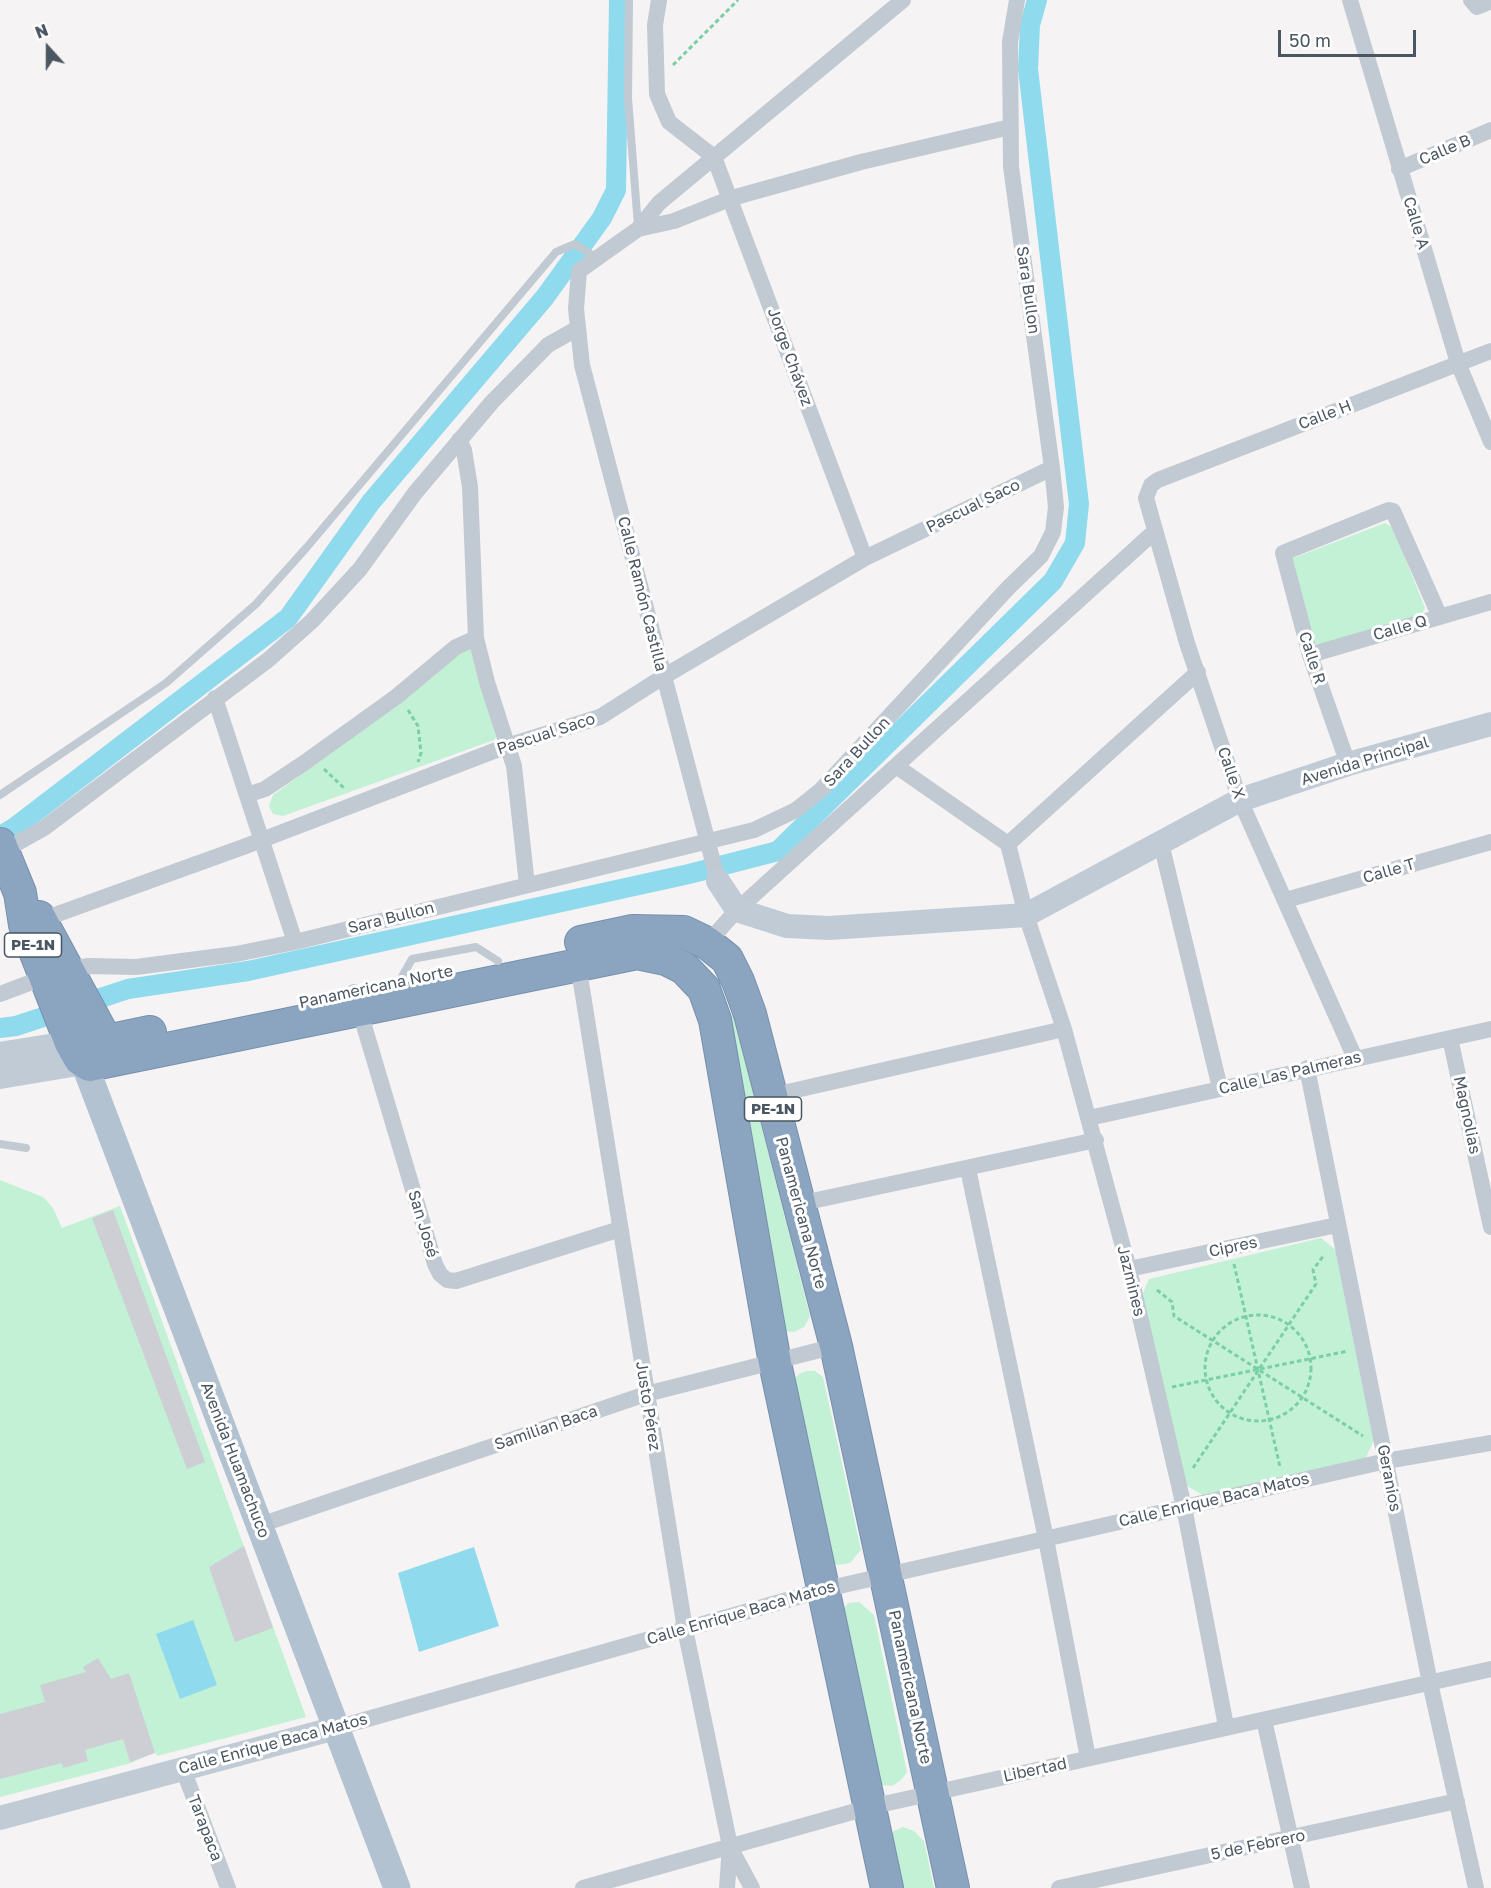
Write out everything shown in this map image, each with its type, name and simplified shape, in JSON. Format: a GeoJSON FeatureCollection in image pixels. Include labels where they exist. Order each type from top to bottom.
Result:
{"type":"FeatureCollection","features":[{"type":"Feature","properties":{"kind":"highway","name":"PE-1N"},"geometry":{"type":"LineString","coordinates":[[1,849],[20,893],[25,925],[61,982],[101,1031]]}},
{"type":"Feature","properties":{"kind":"highway","name":"PE-1N"},"geometry":{"type":"LineString","coordinates":[[20,893],[41,920],[61,982],[74,1046]]}},
{"type":"Feature","properties":{"kind":"highway","name":"Panamericana Norte"},"geometry":{"type":"LineString","coordinates":[[74,1046],[93,1065],[356,1002],[399,982],[633,931],[684,932],[707,943],[727,959],[750,1014],[836,1346],[953,1888]]}},
{"type":"Feature","properties":{"kind":"highway","name":"Panamericana Norte"},"geometry":{"type":"LineString","coordinates":[[101,1031],[112,1040],[356,1002],[637,953],[666,959],[684,968],[704,989],[715,1020],[775,1363],[826,1589],[887,1888]]}},
{"type":"Feature","properties":{"kind":"main road"},"geometry":{"type":"LineString","coordinates":[[74,1046],[101,1031]]}},
{"type":"Feature","properties":{"kind":"main road","name":"Avenida Huamachuco"},"geometry":{"type":"LineString","coordinates":[[74,1046],[260,1525],[397,1888]]}},
{"type":"Feature","properties":{"kind":"street"},"geometry":{"type":"LineString","coordinates":[[659,0],[655,25],[657,94],[669,123],[714,157]]}},
{"type":"Feature","properties":{"kind":"street"},"geometry":{"type":"LineString","coordinates":[[638,229],[659,203],[903,0]]}},
{"type":"Feature","properties":{"kind":"street","name":"Sara Bullon"},"geometry":{"type":"LineString","coordinates":[[0,994],[61,982],[89,966],[136,968],[236,954],[295,942],[527,885],[708,846],[754,830],[796,810],[822,790],[1041,556],[1053,532],[1056,519],[1052,468],[1011,166],[1010,42],[1017,0]]}},
{"type":"Feature","properties":{"kind":"street","name":"Calle A"},"geometry":{"type":"LineString","coordinates":[[1350,0],[1458,363],[1491,442]]}},
{"type":"Feature","properties":{"kind":"street"},"geometry":{"type":"LineString","coordinates":[[1471,0],[1477,7],[1491,1]]}},
{"type":"Feature","properties":{"kind":"street"},"geometry":{"type":"LineString","coordinates":[[592,254],[638,229],[674,221],[732,198],[861,162],[1010,127]]}},
{"type":"Feature","properties":{"kind":"street","name":"Calle B"},"geometry":{"type":"LineString","coordinates":[[1400,169],[1491,130]]}},
{"type":"Feature","properties":{"kind":"street","name":"Jorge Chávez"},"geometry":{"type":"LineString","coordinates":[[714,157],[732,198],[865,558]]}},
{"type":"Feature","properties":{"kind":"street","name":"Calle Ramón Castilla"},"geometry":{"type":"LineString","coordinates":[[592,254],[579,271],[576,309],[582,365],[708,846],[718,881],[737,910]]}},
{"type":"Feature","properties":{"kind":"street"},"geometry":{"type":"LineString","coordinates":[[1,849],[44,828],[290,641],[337,596],[360,569],[415,492],[492,402],[548,345],[578,328]]}},
{"type":"Feature","properties":{"kind":"street","name":"Calle H"},"geometry":{"type":"LineString","coordinates":[[1158,480],[1491,351]]}},
{"type":"Feature","properties":{"kind":"street"},"geometry":{"type":"LineString","coordinates":[[459,440],[464,450],[470,487],[476,638],[487,682],[514,766],[527,885]]}},
{"type":"Feature","properties":{"kind":"street","name":"Pascual Saco"},"geometry":{"type":"LineString","coordinates":[[41,920],[507,746],[600,717],[663,676],[865,558],[1052,468]]}},
{"type":"Feature","properties":{"kind":"street","name":"Calle X"},"geometry":{"type":"LineString","coordinates":[[1158,480],[1151,485],[1146,498],[1154,532],[1240,800],[1355,1058]]}},
{"type":"Feature","properties":{"kind":"street","name":"Calle R"},"geometry":{"type":"LineString","coordinates":[[1348,764],[1310,655],[1282,557],[1285,550],[1393,511],[1440,617]]}},
{"type":"Feature","properties":{"kind":"street"},"geometry":{"type":"LineString","coordinates":[[684,968],[737,910],[1154,532]]}},
{"type":"Feature","properties":{"kind":"street","name":"Calle Q"},"geometry":{"type":"LineString","coordinates":[[1310,655],[1491,602]]}},
{"type":"Feature","properties":{"kind":"street"},"geometry":{"type":"LineString","coordinates":[[247,795],[265,789],[304,763],[396,697],[456,647],[476,638]]}},
{"type":"Feature","properties":{"kind":"street"},"geometry":{"type":"LineString","coordinates":[[896,766],[1008,844],[1198,672]]}},
{"type":"Feature","properties":{"kind":"street"},"geometry":{"type":"LineString","coordinates":[[215,698],[295,942]]}},
{"type":"Feature","properties":{"kind":"street","name":"Avenida Principal"},"geometry":{"type":"LineString","coordinates":[[1026,915],[1240,800],[1348,764],[1491,724]]}},
{"type":"Feature","properties":{"kind":"street","name":"Calle T"},"geometry":{"type":"LineString","coordinates":[[1286,900],[1491,842]]}},
{"type":"Feature","properties":{"kind":"street"},"geometry":{"type":"LineString","coordinates":[[1161,843],[1220,1088]]}},
{"type":"Feature","properties":{"kind":"street","name":"Jazmines"},"geometry":{"type":"LineString","coordinates":[[1008,844],[1026,915],[1064,1029],[1129,1269],[1184,1507],[1226,1726]]}},
{"type":"Feature","properties":{"kind":"street"},"geometry":{"type":"LineString","coordinates":[[737,910],[770,922],[808,928],[1026,915]]}},
{"type":"Feature","properties":{"kind":"street","name":"Justo Pérez"},"geometry":{"type":"LineString","coordinates":[[578,964],[645,1394],[685,1629],[730,1846],[727,1888]]}},
{"type":"Feature","properties":{"kind":"street","name":"San José"},"geometry":{"type":"LineString","coordinates":[[356,1002],[435,1264],[447,1280],[456,1281],[620,1229]]}},
{"type":"Feature","properties":{"kind":"street"},"geometry":{"type":"LineString","coordinates":[[770,1096],[1064,1029]]}},
{"type":"Feature","properties":{"kind":"street","name":"Calle Las Palmeras"},"geometry":{"type":"LineString","coordinates":[[1089,1118],[1491,1029]]}},
{"type":"Feature","properties":{"kind":"street","name":"Magnolias"},"geometry":{"type":"LineString","coordinates":[[1450,1038],[1491,1227]]}},
{"type":"Feature","properties":{"kind":"street"},"geometry":{"type":"LineString","coordinates":[[0,1054],[74,1046]]}},
{"type":"Feature","properties":{"kind":"street"},"geometry":{"type":"LineString","coordinates":[[0,1077],[74,1046]]}},
{"type":"Feature","properties":{"kind":"street","name":"Geranios"},"geometry":{"type":"LineString","coordinates":[[1307,1068],[1430,1683],[1476,1888]]}},
{"type":"Feature","properties":{"kind":"street"},"geometry":{"type":"LineString","coordinates":[[798,1203],[968,1169],[1095,1140]]}},
{"type":"Feature","properties":{"kind":"street"},"geometry":{"type":"LineString","coordinates":[[968,1169],[1046,1539],[1088,1758]]}},
{"type":"Feature","properties":{"kind":"street","name":"Cipres"},"geometry":{"type":"LineString","coordinates":[[1129,1269],[1338,1225]]}},
{"type":"Feature","properties":{"kind":"street","name":"Samilian Baca"},"geometry":{"type":"LineString","coordinates":[[260,1525],[645,1394],[836,1346]]}},
{"type":"Feature","properties":{"kind":"street","name":"Calle Enrique Baca Matos"},"geometry":{"type":"LineString","coordinates":[[0,1818],[336,1728],[826,1589],[1386,1461],[1491,1443]]}},
{"type":"Feature","properties":{"kind":"street","name":"Libertad"},"geometry":{"type":"LineString","coordinates":[[583,1888],[870,1807],[1226,1726],[1264,1720],[1491,1669]]}},
{"type":"Feature","properties":{"kind":"street"},"geometry":{"type":"LineString","coordinates":[[1264,1720],[1302,1888]]}},
{"type":"Feature","properties":{"kind":"street","name":"Tarapaca"},"geometry":{"type":"LineString","coordinates":[[183,1769],[228,1888]]}},
{"type":"Feature","properties":{"kind":"street","name":"5 de Febrero"},"geometry":{"type":"LineString","coordinates":[[1059,1888],[1457,1801]]}},
{"type":"Feature","properties":{"kind":"street","name":"Justo Pérez"},"geometry":{"type":"LineString","coordinates":[[730,1846],[752,1888]]}},
{"type":"Feature","properties":{"kind":"lane"},"geometry":{"type":"LineString","coordinates":[[629,0],[628,98],[638,229]]}},
{"type":"Feature","properties":{"kind":"lane"},"geometry":{"type":"LineString","coordinates":[[0,795],[165,683],[236,624],[301,555],[556,252],[575,244],[592,254]]}},
{"type":"Feature","properties":{"kind":"lane"},"geometry":{"type":"LineString","coordinates":[[0,1144],[27,1148]]}},
{"type":"Feature","properties":{"kind":"path"},"geometry":{"type":"LineString","coordinates":[[657,81],[738,0]]}},
{"type":"Feature","properties":{"kind":"path"},"geometry":{"type":"LineString","coordinates":[[402,704],[418,726],[421,753],[417,766],[428,762]]}},
{"type":"Feature","properties":{"kind":"path"},"geometry":{"type":"LineString","coordinates":[[321,765],[349,791],[338,795]]}},
{"type":"Feature","properties":{"kind":"path"},"geometry":{"type":"LineString","coordinates":[[1319,1250],[1329,1260]]}},
{"type":"Feature","properties":{"kind":"path"},"geometry":{"type":"LineString","coordinates":[[1188,1474],[1316,1284],[1313,1270],[1324,1255]]}},
{"type":"Feature","properties":{"kind":"path"},"geometry":{"type":"LineString","coordinates":[[1223,1266],[1234,1264],[1281,1476]]}},
{"type":"Feature","properties":{"kind":"path"},"geometry":{"type":"LineString","coordinates":[[1153,1297],[1161,1285]]}},
{"type":"Feature","properties":{"kind":"path"},"geometry":{"type":"LineString","coordinates":[[1157,1290],[1172,1302],[1174,1316],[1303,1397],[1364,1439],[1362,1426]]}},
{"type":"Feature","properties":{"kind":"path"},"geometry":{"type":"LineString","coordinates":[[1247,1316],[1272,1317],[1288,1325],[1301,1336],[1311,1359],[1310,1383],[1303,1397],[1288,1413],[1269,1420],[1252,1422],[1229,1413],[1213,1397],[1206,1380],[1205,1364],[1213,1340],[1226,1326],[1247,1316]]}},
{"type":"Feature","properties":{"kind":"path"},"geometry":{"type":"LineString","coordinates":[[1348,1340],[1351,1362]]}},
{"type":"Feature","properties":{"kind":"path"},"geometry":{"type":"LineString","coordinates":[[1167,1388],[1350,1351]]}},
{"type":"Feature","properties":{"kind":"green space"},"geometry":{"type":"Polygon","coordinates":[[[1385,523],[1393,528],[1425,608],[1422,614],[1318,646],[1312,640],[1291,559],[1385,523]]]}},
{"type":"Feature","properties":{"kind":"green space"},"geometry":{"type":"Polygon","coordinates":[[[465,647],[470,647],[496,737],[494,740],[283,816],[273,814],[269,806],[273,795],[383,715],[465,647]]]}},
{"type":"Feature","properties":{"kind":"green space"},"geometry":{"type":"Polygon","coordinates":[[[733,1015],[810,1316],[804,1327],[794,1332],[783,1331],[722,1017],[733,1015]]]}},
{"type":"Feature","properties":{"kind":"green space"},"geometry":{"type":"Polygon","coordinates":[[[0,1180],[43,1197],[53,1208],[62,1228],[120,1206],[306,1717],[157,1756],[155,1752],[131,1763],[0,1797],[0,1180]]]}},
{"type":"Feature","properties":{"kind":"green space"},"geometry":{"type":"Polygon","coordinates":[[[1321,1238],[1337,1251],[1374,1440],[1364,1462],[1204,1496],[1186,1485],[1141,1298],[1149,1279],[1321,1238]]]}},
{"type":"Feature","properties":{"kind":"green space"},"geometry":{"type":"Polygon","coordinates":[[[815,1371],[823,1377],[861,1550],[850,1563],[837,1565],[830,1562],[790,1383],[799,1374],[815,1371]]]}},
{"type":"Feature","properties":{"kind":"green space"},"geometry":{"type":"Polygon","coordinates":[[[859,1602],[874,1615],[907,1772],[892,1786],[874,1781],[840,1611],[849,1603],[859,1602]]]}},
{"type":"Feature","properties":{"kind":"green space"},"geometry":{"type":"Polygon","coordinates":[[[903,1827],[914,1831],[924,1841],[934,1888],[894,1888],[890,1837],[894,1831],[903,1827]]]}},
{"type":"Feature","properties":{"kind":"water"},"geometry":{"type":"Polygon","coordinates":[[[474,1547],[499,1626],[419,1652],[398,1573],[474,1547]]]}},
{"type":"Feature","properties":{"kind":"water"},"geometry":{"type":"Polygon","coordinates":[[[193,1620],[217,1685],[180,1699],[156,1634],[193,1620]]]}},
{"type":"Feature","properties":{"kind":"building"},"geometry":{"type":"Polygon","coordinates":[[[113,1210],[205,1462],[187,1469],[92,1218],[113,1210]]]}},
{"type":"Feature","properties":{"kind":"building"},"geometry":{"type":"Polygon","coordinates":[[[244,1546],[273,1628],[235,1642],[209,1567],[244,1546]]]}},
{"type":"Feature","properties":{"kind":"building"},"geometry":{"type":"Polygon","coordinates":[[[98,1658],[111,1679],[129,1673],[155,1753],[130,1762],[123,1739],[85,1750],[88,1761],[63,1768],[62,1763],[0,1779],[0,1714],[45,1702],[40,1685],[86,1672],[83,1667],[98,1658]]]}},
{"type":"Feature","properties":{"kind":"waterway"},"geometry":{"type":"LineString","coordinates":[[0,836],[14,828],[288,618],[371,502],[545,297],[602,218],[616,190],[619,0]]}},
{"type":"Feature","properties":{"kind":"waterway"},"geometry":{"type":"LineString","coordinates":[[0,1028],[16,1026],[128,989],[248,971],[689,874],[778,851],[1053,581],[1075,543],[1079,504],[1028,69],[1030,25],[1037,0]]}}]}
